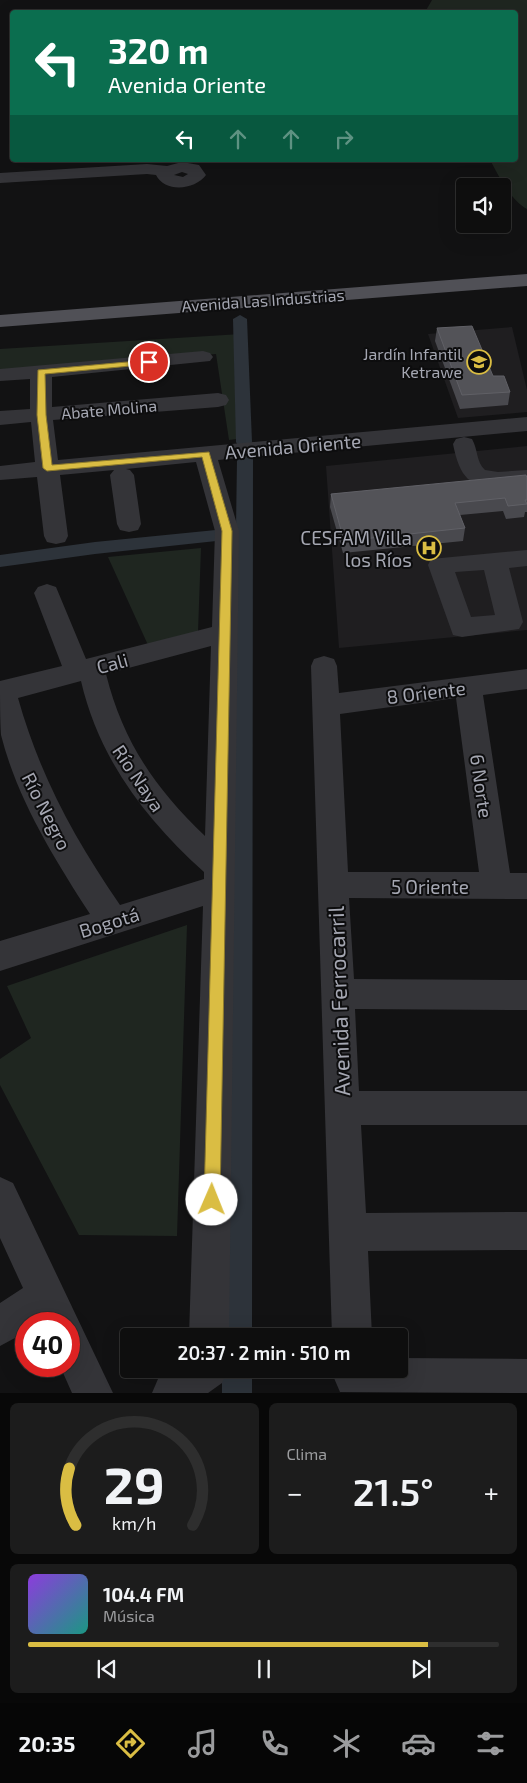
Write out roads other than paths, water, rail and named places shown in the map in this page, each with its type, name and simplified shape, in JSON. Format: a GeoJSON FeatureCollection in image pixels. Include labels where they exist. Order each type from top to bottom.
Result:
{"type":"FeatureCollection","features":[{"type":"Feature","properties":{"kind":"main road","name":"Avenida Las Industrias"},"geometry":{"type":"LineString","coordinates":[[0,321],[527,280]]}},
{"type":"Feature","properties":{"kind":"street"},"geometry":{"type":"LineString","coordinates":[[0,178],[147,169],[167,171]]}},
{"type":"Feature","properties":{"kind":"street"},"geometry":{"type":"LineString","coordinates":[[0,375],[203,358]]}},
{"type":"Feature","properties":{"kind":"street"},"geometry":{"type":"LineString","coordinates":[[41,372],[42,415],[56,536]]}},
{"type":"Feature","properties":{"kind":"street","name":"Abate Molina"},"geometry":{"type":"LineString","coordinates":[[0,418],[218,400]]}},
{"type":"Feature","properties":{"kind":"street","name":"Avenida Oriente"},"geometry":{"type":"LineString","coordinates":[[0,473],[122,475],[207,461],[527,424]]}},
{"type":"Feature","properties":{"kind":"street","name":"Avenida Oriente"},"geometry":{"type":"LineString","coordinates":[[0,486],[49,475],[207,461],[527,438]]}},
{"type":"Feature","properties":{"kind":"street"},"geometry":{"type":"LineString","coordinates":[[464,444],[471,469],[478,476],[491,478],[527,477]]}},
{"type":"Feature","properties":{"kind":"street"},"geometry":{"type":"LineString","coordinates":[[207,461],[227,531],[209,1328]]}},
{"type":"Feature","properties":{"kind":"street"},"geometry":{"type":"LineString","coordinates":[[122,475],[129,524]]}},
{"type":"Feature","properties":{"kind":"street"},"geometry":{"type":"LineString","coordinates":[[495,562],[527,558]]}},
{"type":"Feature","properties":{"kind":"street","name":"Río Naya"},"geometry":{"type":"LineString","coordinates":[[47,593],[127,767],[158,809],[219,878]]}},
{"type":"Feature","properties":{"kind":"street","name":"Cali"},"geometry":{"type":"LineString","coordinates":[[1,692],[225,633]]}},
{"type":"Feature","properties":{"kind":"street","name":"Avenida Ferrocarril"},"geometry":{"type":"LineString","coordinates":[[324,666],[352,1328]]}},
{"type":"Feature","properties":{"kind":"street","name":"8 Oriente"},"geometry":{"type":"LineString","coordinates":[[325,706],[527,679]]}},
{"type":"Feature","properties":{"kind":"street","name":"6 Norte"},"geometry":{"type":"LineString","coordinates":[[468,687],[496,886]]}},
{"type":"Feature","properties":{"kind":"street","name":"Río Negro"},"geometry":{"type":"LineString","coordinates":[[1,692],[22,760],[44,811],[69,856],[113,921]]}},
{"type":"Feature","properties":{"kind":"street","name":"Bogotá"},"geometry":{"type":"LineString","coordinates":[[3,948],[113,921],[219,878]]}},
{"type":"Feature","properties":{"kind":"street","name":"5 Oriente"},"geometry":{"type":"LineString","coordinates":[[333,885],[527,886]]}},
{"type":"Feature","properties":{"kind":"street"},"geometry":{"type":"LineString","coordinates":[[338,994],[527,995]]}},
{"type":"Feature","properties":{"kind":"street"},"geometry":{"type":"LineString","coordinates":[[343,1108],[527,1108]]}},
{"type":"Feature","properties":{"kind":"street"},"geometry":{"type":"LineString","coordinates":[[0,1196],[54,1310],[0,1326]]}},
{"type":"Feature","properties":{"kind":"street"},"geometry":{"type":"LineString","coordinates":[[348,1232],[527,1232]]}},
{"type":"Feature","properties":{"kind":"street"},"geometry":{"type":"LineString","coordinates":[[80,1364],[94,1393]]}},
{"type":"Feature","properties":{"kind":"street"},"geometry":{"type":"LineString","coordinates":[[172,1393],[194,1378]]}},
{"type":"Feature","properties":{"kind":"street"},"geometry":{"type":"LineString","coordinates":[[208,1378],[208,1393]]}},
{"type":"Feature","properties":{"kind":"street"},"geometry":{"type":"LineString","coordinates":[[354,1380],[527,1379]]}},
{"type":"Feature","properties":{"kind":"waterway"},"geometry":{"type":"LineString","coordinates":[[240,319],[244,442]]}},
{"type":"Feature","properties":{"kind":"waterway"},"geometry":{"type":"LineString","coordinates":[[238,1328],[245,459]]}},
{"type":"Feature","properties":{"kind":"waterway"},"geometry":{"type":"LineString","coordinates":[[0,561],[95,548],[241,533]]}},
{"type":"Feature","properties":{"kind":"waterway"},"geometry":{"type":"LineString","coordinates":[[237,1378],[237,1393]]}},
{"type":"Feature","properties":{"kind":"place","name":"Jardín Infantil Ketrawe"},"geometry":{"type":"Point","coordinates":[479,362]}},
{"type":"Feature","properties":{"kind":"place","name":"CESFAM Villa los Ríos"},"geometry":{"type":"Point","coordinates":[429,548]}}]}
